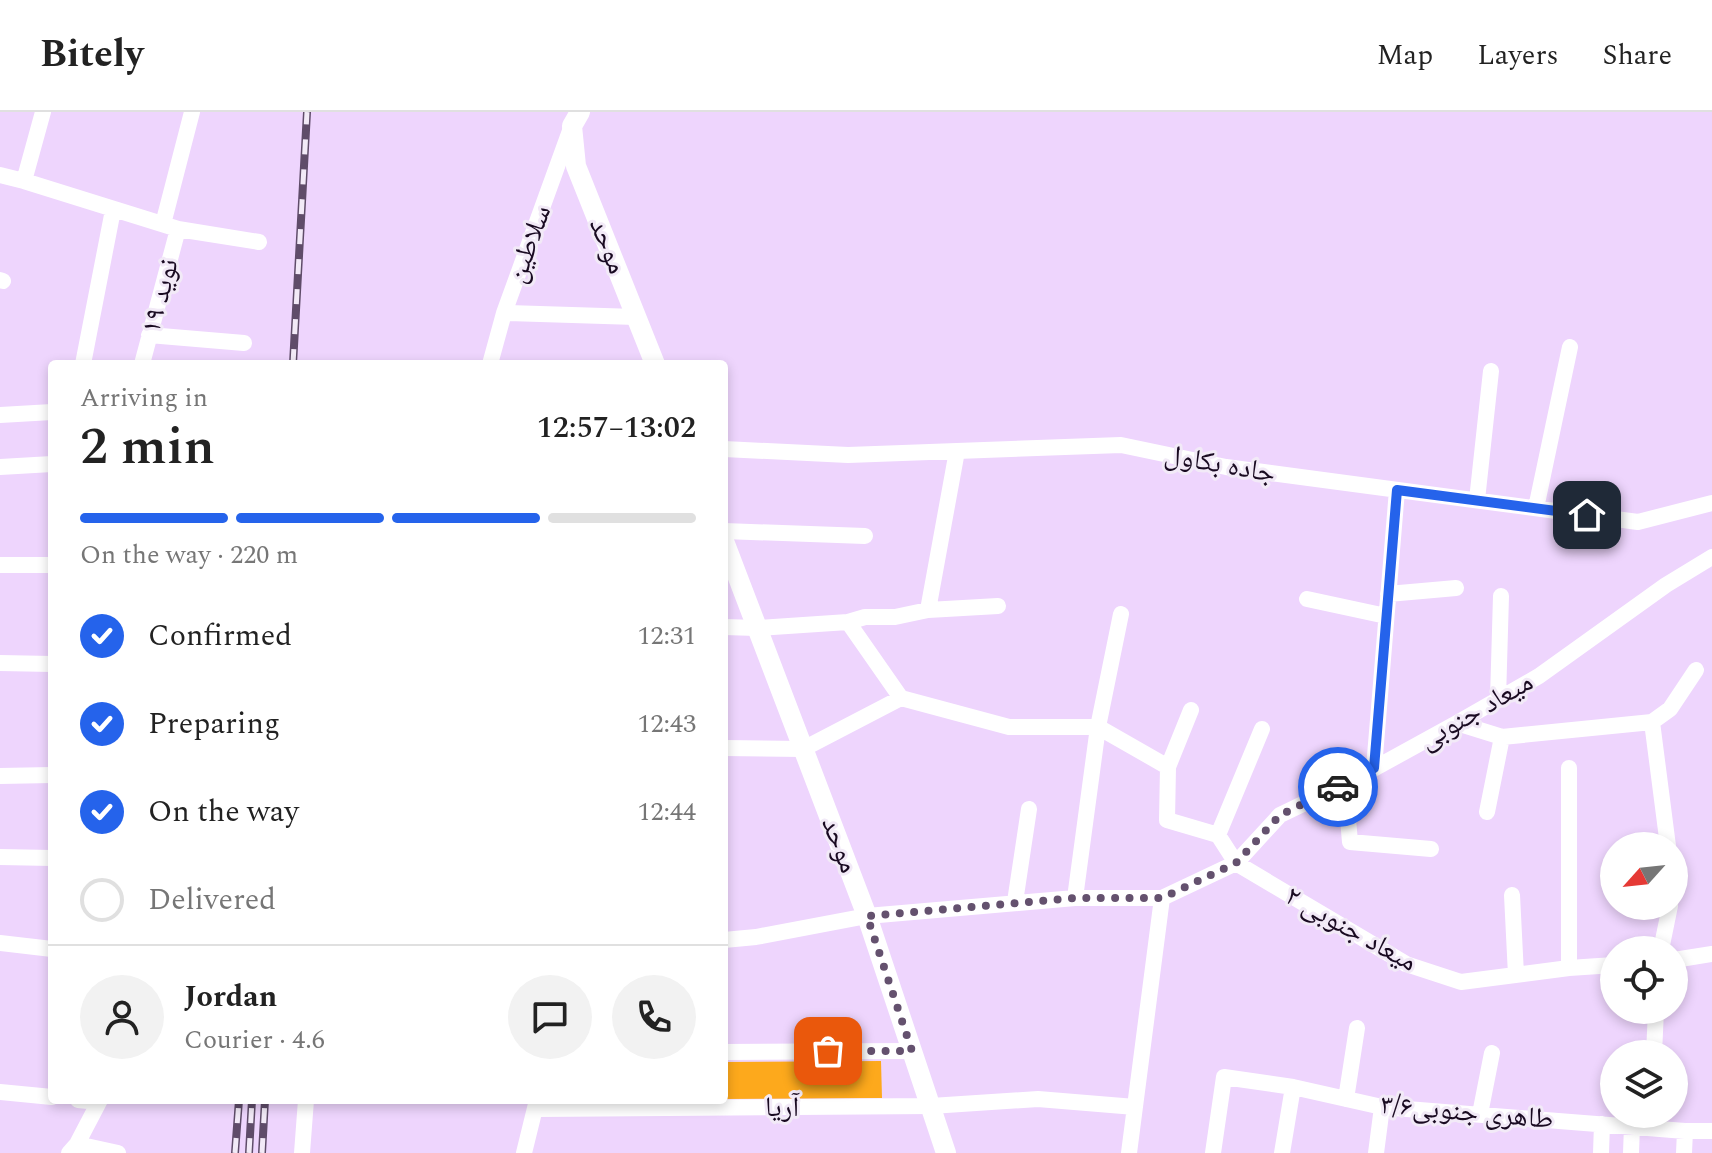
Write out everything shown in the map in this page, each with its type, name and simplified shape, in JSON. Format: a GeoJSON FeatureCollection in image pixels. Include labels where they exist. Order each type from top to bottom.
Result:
{"type":"FeatureCollection","features":[{"type":"Feature","properties":{"kind":"street"},"geometry":{"type":"LineString","coordinates":[[24,181],[43,112]]}},
{"type":"Feature","properties":{"kind":"street","name":"نوید ۱۹"},"geometry":{"type":"LineString","coordinates":[[143,360],[192,112]]}},
{"type":"Feature","properties":{"kind":"street","name":"سلاطین"},"geometry":{"type":"LineString","coordinates":[[491,360],[504,313],[576,119]]}},
{"type":"Feature","properties":{"kind":"street","name":"موحد"},"geometry":{"type":"LineString","coordinates":[[576,119],[576,166],[653,360]]}},
{"type":"Feature","properties":{"kind":"street"},"geometry":{"type":"LineString","coordinates":[[0,175],[170,227],[259,242]]}},
{"type":"Feature","properties":{"kind":"street"},"geometry":{"type":"LineString","coordinates":[[84,360],[113,210]]}},
{"type":"Feature","properties":{"kind":"street"},"geometry":{"type":"LineString","coordinates":[[504,313],[636,317]]}},
{"type":"Feature","properties":{"kind":"street"},"geometry":{"type":"LineString","coordinates":[[149,335],[244,343]]}},
{"type":"Feature","properties":{"kind":"street"},"geometry":{"type":"LineString","coordinates":[[1536,508],[1570,347]]}},
{"type":"Feature","properties":{"kind":"street"},"geometry":{"type":"LineString","coordinates":[[1477,500],[1491,371]]}},
{"type":"Feature","properties":{"kind":"street"},"geometry":{"type":"LineString","coordinates":[[0,415],[48,412]]}},
{"type":"Feature","properties":{"kind":"street","name":"جاده بکاول"},"geometry":{"type":"LineString","coordinates":[[728,449],[848,455],[1121,445],[1226,467],[1638,522],[1712,503]]}},
{"type":"Feature","properties":{"kind":"street"},"geometry":{"type":"LineString","coordinates":[[928,610],[957,451]]}},
{"type":"Feature","properties":{"kind":"street"},"geometry":{"type":"LineString","coordinates":[[0,467],[48,464]]}},
{"type":"Feature","properties":{"kind":"street"},"geometry":{"type":"LineString","coordinates":[[1374,768],[1397,490]]}},
{"type":"Feature","properties":{"kind":"street"},"geometry":{"type":"LineString","coordinates":[[728,531],[865,536]]}},
{"type":"Feature","properties":{"kind":"street","name":"موحد"},"geometry":{"type":"LineString","coordinates":[[728,552],[867,916],[946,1153]]}},
{"type":"Feature","properties":{"kind":"street","name":"میعاد جنوبی"},"geometry":{"type":"LineString","coordinates":[[728,940],[867,916],[1075,898],[1162,898],[1236,863],[1280,815],[1345,784],[1539,676],[1666,585],[1712,557]]}},
{"type":"Feature","properties":{"kind":"street"},"geometry":{"type":"LineString","coordinates":[[0,565],[48,565]]}},
{"type":"Feature","properties":{"kind":"street"},"geometry":{"type":"LineString","coordinates":[[1388,594],[1456,588]]}},
{"type":"Feature","properties":{"kind":"street"},"geometry":{"type":"LineString","coordinates":[[1498,699],[1501,596]]}},
{"type":"Feature","properties":{"kind":"street"},"geometry":{"type":"LineString","coordinates":[[1307,599],[1386,616]]}},
{"type":"Feature","properties":{"kind":"street"},"geometry":{"type":"LineString","coordinates":[[728,627],[848,622],[865,617],[895,617],[928,610],[998,606]]}},
{"type":"Feature","properties":{"kind":"street"},"geometry":{"type":"LineString","coordinates":[[1075,898],[1098,727],[1121,614]]}},
{"type":"Feature","properties":{"kind":"street"},"geometry":{"type":"LineString","coordinates":[[848,622],[901,698],[1009,727],[1098,727],[1168,767]]}},
{"type":"Feature","properties":{"kind":"street"},"geometry":{"type":"LineString","coordinates":[[0,663],[48,664]]}},
{"type":"Feature","properties":{"kind":"street"},"geometry":{"type":"LineString","coordinates":[[1457,723],[1502,737],[1652,722],[1670,709],[1696,670]]}},
{"type":"Feature","properties":{"kind":"street"},"geometry":{"type":"LineString","coordinates":[[728,748],[803,749],[901,698]]}},
{"type":"Feature","properties":{"kind":"street"},"geometry":{"type":"LineString","coordinates":[[1191,710],[1168,767],[1167,820],[1218,835],[1236,863]]}},
{"type":"Feature","properties":{"kind":"street"},"geometry":{"type":"LineString","coordinates":[[1652,722],[1666,832]]}},
{"type":"Feature","properties":{"kind":"street"},"geometry":{"type":"LineString","coordinates":[[1218,835],[1262,729]]}},
{"type":"Feature","properties":{"kind":"street"},"geometry":{"type":"LineString","coordinates":[[1487,812],[1502,737]]}},
{"type":"Feature","properties":{"kind":"street"},"geometry":{"type":"LineString","coordinates":[[1569,768],[1569,968]]}},
{"type":"Feature","properties":{"kind":"street"},"geometry":{"type":"LineString","coordinates":[[0,776],[48,775]]}},
{"type":"Feature","properties":{"kind":"street"},"geometry":{"type":"LineString","coordinates":[[1345,784],[1350,842],[1431,849]]}},
{"type":"Feature","properties":{"kind":"street"},"geometry":{"type":"LineString","coordinates":[[1015,902],[1029,809]]}},
{"type":"Feature","properties":{"kind":"street"},"geometry":{"type":"LineString","coordinates":[[0,857],[48,858]]}},
{"type":"Feature","properties":{"kind":"street","name":"میعاد جنوبی ۲"},"geometry":{"type":"LineString","coordinates":[[1236,863],[1406,964],[1461,982],[1600,966]]}},
{"type":"Feature","properties":{"kind":"street"},"geometry":{"type":"LineString","coordinates":[[1512,895],[1516,975]]}},
{"type":"Feature","properties":{"kind":"street"},"geometry":{"type":"LineString","coordinates":[[1129,1153],[1162,898]]}},
{"type":"Feature","properties":{"kind":"street"},"geometry":{"type":"LineString","coordinates":[[0,943],[44,948]]}},
{"type":"Feature","properties":{"kind":"street"},"geometry":{"type":"LineString","coordinates":[[1688,958],[1712,954]]}},
{"type":"Feature","properties":{"kind":"street"},"geometry":{"type":"LineString","coordinates":[[1346,1099],[1357,1028]]}},
{"type":"Feature","properties":{"kind":"street"},"geometry":{"type":"LineString","coordinates":[[728,1052],[912,1051]]}},
{"type":"Feature","properties":{"kind":"street"},"geometry":{"type":"LineString","coordinates":[[1480,1114],[1492,1053]]}},
{"type":"Feature","properties":{"kind":"street","name":"طاهری جنوبی۳/۶"},"geometry":{"type":"LineString","coordinates":[[1213,1153],[1224,1077],[1293,1087],[1382,1107],[1600,1124]]}},
{"type":"Feature","properties":{"kind":"street"},"geometry":{"type":"LineString","coordinates":[[1282,1153],[1293,1087]]}},
{"type":"Feature","properties":{"kind":"street"},"geometry":{"type":"LineString","coordinates":[[0,1092],[48,1097]]}},
{"type":"Feature","properties":{"kind":"street","name":"آریا"},"geometry":{"type":"LineString","coordinates":[[537,1104],[931,1106],[1038,1099],[1135,1107]]}},
{"type":"Feature","properties":{"kind":"street"},"geometry":{"type":"LineString","coordinates":[[98,1104],[73,1148],[118,1153]]}},
{"type":"Feature","properties":{"kind":"street"},"geometry":{"type":"LineString","coordinates":[[302,1153],[306,1104]]}},
{"type":"Feature","properties":{"kind":"street"},"geometry":{"type":"LineString","coordinates":[[524,1153],[537,1104]]}},
{"type":"Feature","properties":{"kind":"street"},"geometry":{"type":"LineString","coordinates":[[1376,1153],[1382,1107]]}},
{"type":"Feature","properties":{"kind":"street"},"geometry":{"type":"LineString","coordinates":[[1601,1153],[1602,1128]]}},
{"type":"Feature","properties":{"kind":"street"},"geometry":{"type":"LineString","coordinates":[[1631,1153],[1632,1128]]}},
{"type":"Feature","properties":{"kind":"street","name":"طاهری جنوبی۳/۶"},"geometry":{"type":"LineString","coordinates":[[1653,1128],[1712,1131]]}},
{"type":"Feature","properties":{"kind":"street"},"geometry":{"type":"LineString","coordinates":[[1684,1153],[1685,1131]]}},
{"type":"Feature","properties":{"kind":"shaded area"},"geometry":{"type":"Polygon","coordinates":[[[881,1061],[882,1098],[728,1099],[728,1062],[881,1061]]]}},
{"type":"Feature","properties":{"kind":"railway"},"geometry":{"type":"LineString","coordinates":[[293,360],[307,112]]}},
{"type":"Feature","properties":{"kind":"railway"},"geometry":{"type":"LineString","coordinates":[[235,1153],[239,1104]]}},
{"type":"Feature","properties":{"kind":"railway"},"geometry":{"type":"LineString","coordinates":[[249,1153],[252,1104]]}},
{"type":"Feature","properties":{"kind":"railway"},"geometry":{"type":"LineString","coordinates":[[262,1153],[265,1104]]}},
{"type":"Feature","properties":{"kind":"way so far"},"geometry":{"type":"LineString","coordinates":[[828,1051],[912,1051],[867,916],[1075,898],[1162,898],[1236,863],[1280,815],[1338,787]]}},
{"type":"Feature","properties":{"kind":"route"},"geometry":{"type":"LineString","coordinates":[[1338,787],[1374,768],[1397,490],[1587,515]]}}]}
